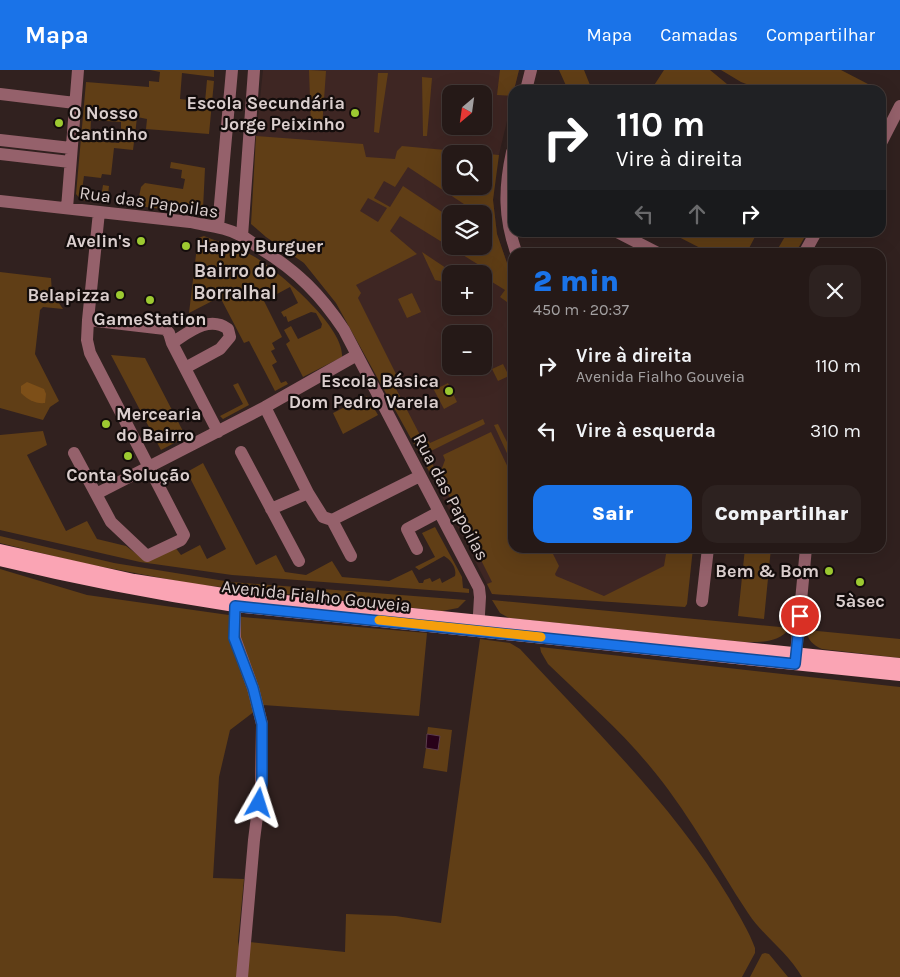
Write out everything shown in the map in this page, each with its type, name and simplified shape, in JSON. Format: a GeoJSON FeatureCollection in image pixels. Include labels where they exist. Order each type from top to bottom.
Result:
{"type":"FeatureCollection","features":[{"type":"Feature","properties":{"kind":"main road","name":"Avenida Fialho Gouveia"},"geometry":{"type":"LineString","coordinates":[[0,550],[134,580],[236,596],[478,625],[795,659],[900,675]]}},
{"type":"Feature","properties":{"kind":"main road","name":"Avenida Fialho Gouveia"},"geometry":{"type":"LineString","coordinates":[[0,560],[74,578],[235,606],[478,625]]}},
{"type":"Feature","properties":{"kind":"main road","name":"Avenida Fialho Gouveia"},"geometry":{"type":"LineString","coordinates":[[795,659],[900,664]]}},
{"type":"Feature","properties":{"kind":"street"},"geometry":{"type":"LineString","coordinates":[[67,208],[78,70]]}},
{"type":"Feature","properties":{"kind":"street"},"geometry":{"type":"LineString","coordinates":[[218,227],[232,70]]}},
{"type":"Feature","properties":{"kind":"street"},"geometry":{"type":"LineString","coordinates":[[242,236],[254,70]]}},
{"type":"Feature","properties":{"kind":"street"},"geometry":{"type":"LineString","coordinates":[[527,85],[531,70]]}},
{"type":"Feature","properties":{"kind":"street"},"geometry":{"type":"LineString","coordinates":[[0,94],[75,103]]}},
{"type":"Feature","properties":{"kind":"street"},"geometry":{"type":"LineString","coordinates":[[886,133],[900,106]]}},
{"type":"Feature","properties":{"kind":"street"},"geometry":{"type":"LineString","coordinates":[[0,140],[71,148]]}},
{"type":"Feature","properties":{"kind":"street"},"geometry":{"type":"LineString","coordinates":[[0,154],[70,162]]}},
{"type":"Feature","properties":{"kind":"street"},"geometry":{"type":"LineString","coordinates":[[508,187],[505,200],[508,225]]}},
{"type":"Feature","properties":{"kind":"street","name":"Rua das Papoilas"},"geometry":{"type":"LineString","coordinates":[[0,201],[218,227],[242,236],[276,258],[310,286],[328,306],[344,330],[479,588],[478,625]]}},
{"type":"Feature","properties":{"kind":"street"},"geometry":{"type":"LineString","coordinates":[[74,453],[111,522],[147,556],[181,540],[184,535],[90,353],[87,340],[88,320],[99,212]]}},
{"type":"Feature","properties":{"kind":"street"},"geometry":{"type":"LineString","coordinates":[[628,237],[648,248]]}},
{"type":"Feature","properties":{"kind":"street"},"geometry":{"type":"LineString","coordinates":[[807,248],[813,237]]}},
{"type":"Feature","properties":{"kind":"street"},"geometry":{"type":"LineString","coordinates":[[88,320],[165,329],[218,432]]}},
{"type":"Feature","properties":{"kind":"street"},"geometry":{"type":"LineString","coordinates":[[172,343],[206,324],[221,323],[228,329],[230,337],[220,349],[185,368]]}},
{"type":"Feature","properties":{"kind":"street"},"geometry":{"type":"LineString","coordinates":[[96,494],[265,408],[357,356]]}},
{"type":"Feature","properties":{"kind":"street"},"geometry":{"type":"LineString","coordinates":[[265,408],[308,493],[323,518],[332,520],[420,476]]}},
{"type":"Feature","properties":{"kind":"street"},"geometry":{"type":"LineString","coordinates":[[242,452],[299,561]]}},
{"type":"Feature","properties":{"kind":"street"},"geometry":{"type":"LineString","coordinates":[[271,509],[308,493]]}},
{"type":"Feature","properties":{"kind":"street"},"geometry":{"type":"LineString","coordinates":[[417,549],[407,529],[439,512]]}},
{"type":"Feature","properties":{"kind":"street"},"geometry":{"type":"LineString","coordinates":[[332,520],[352,556]]}},
{"type":"Feature","properties":{"kind":"street"},"geometry":{"type":"LineString","coordinates":[[702,601],[707,553]]}},
{"type":"Feature","properties":{"kind":"street"},"geometry":{"type":"LineString","coordinates":[[795,659],[806,553]]}},
{"type":"Feature","properties":{"kind":"street"},"geometry":{"type":"LineString","coordinates":[[235,606],[234,638],[253,688],[262,724],[262,784],[254,840],[242,977]]}},
{"type":"Feature","properties":{"kind":"shaded area"},"geometry":{"type":"Polygon","coordinates":[[[150,70],[214,70],[214,77],[182,73],[180,99],[205,102],[207,80],[214,81],[209,134],[146,129],[147,119],[137,117],[135,135],[121,133],[121,122],[91,120],[90,141],[119,143],[120,140],[134,142],[133,150],[114,148],[111,175],[102,174],[101,178],[84,176],[82,190],[88,191],[87,196],[101,197],[103,185],[109,186],[107,203],[81,200],[76,194],[86,82],[149,87],[149,81],[159,82],[160,72],[150,70]]]}},
{"type":"Feature","properties":{"kind":"shaded area","name":"Escola Básica Dom Pedro Varela"},"geometry":{"type":"Polygon","coordinates":[[[263,70],[519,70],[515,85],[508,85],[508,117],[496,167],[493,200],[497,234],[508,265],[508,553],[677,553],[661,605],[492,594],[423,459],[336,303],[304,263],[255,148],[263,70]]]}},
{"type":"Feature","properties":{"kind":"shaded area"},"geometry":{"type":"Polygon","coordinates":[[[309,70],[326,71],[322,128],[311,127],[309,70]]]}},
{"type":"Feature","properties":{"kind":"shaded area"},"geometry":{"type":"Polygon","coordinates":[[[500,70],[519,70],[515,85],[508,85],[508,96],[497,95],[500,70]]]}},
{"type":"Feature","properties":{"kind":"shaded area"},"geometry":{"type":"Polygon","coordinates":[[[559,70],[584,70],[590,85],[566,85],[559,70]]]}},
{"type":"Feature","properties":{"kind":"shaded area"},"geometry":{"type":"Polygon","coordinates":[[[664,70],[710,70],[729,85],[654,85],[664,70]]]}},
{"type":"Feature","properties":{"kind":"shaded area"},"geometry":{"type":"Polygon","coordinates":[[[721,70],[841,70],[868,84],[749,85],[721,70]]]}},
{"type":"Feature","properties":{"kind":"shaded area"},"geometry":{"type":"Polygon","coordinates":[[[378,73],[388,73],[379,133],[374,132],[378,73]]]}},
{"type":"Feature","properties":{"kind":"shaded area"},"geometry":{"type":"Polygon","coordinates":[[[422,77],[432,78],[427,136],[423,136],[422,77]]]}},
{"type":"Feature","properties":{"kind":"shaded area"},"geometry":{"type":"Polygon","coordinates":[[[256,136],[363,144],[366,157],[395,159],[397,151],[402,146],[442,150],[442,190],[408,167],[395,187],[384,181],[374,198],[390,207],[403,186],[442,212],[442,242],[400,216],[390,231],[417,254],[356,285],[361,293],[358,298],[399,380],[393,383],[420,435],[425,436],[430,443],[483,419],[485,424],[427,453],[436,471],[430,473],[336,303],[304,263],[266,237],[251,224],[256,136]],[[368,198],[360,211],[378,222],[387,208],[368,198]]]}},
{"type":"Feature","properties":{"kind":"shaded area"},"geometry":{"type":"Polygon","coordinates":[[[492,154],[499,155],[493,200],[497,234],[508,265],[507,302],[500,297],[505,290],[492,282],[492,265],[479,265],[463,255],[492,255],[492,205],[465,205],[450,195],[492,195],[492,154]]]}},
{"type":"Feature","properties":{"kind":"shaded area"},"geometry":{"type":"Polygon","coordinates":[[[171,162],[205,168],[203,209],[201,212],[137,206],[141,187],[145,183],[183,189],[185,179],[181,178],[182,170],[170,168],[171,162]]]}},
{"type":"Feature","properties":{"kind":"shaded area"},"geometry":{"type":"Polygon","coordinates":[[[204,236],[255,257],[294,287],[309,301],[333,331],[340,345],[342,357],[303,377],[286,344],[290,341],[284,330],[291,326],[298,339],[321,328],[322,324],[316,313],[311,312],[288,322],[286,316],[284,317],[281,312],[298,303],[290,287],[264,301],[282,337],[272,343],[275,349],[271,351],[277,362],[272,365],[281,383],[286,381],[288,384],[275,391],[249,341],[244,343],[220,297],[189,313],[198,238],[204,236]]]}},
{"type":"Feature","properties":{"kind":"shaded area"},"geometry":{"type":"Polygon","coordinates":[[[679,237],[755,237],[749,248],[700,248],[679,237]]]}},
{"type":"Feature","properties":{"kind":"shaded area"},"geometry":{"type":"Polygon","coordinates":[[[785,237],[805,237],[798,248],[778,248],[785,237]]]}},
{"type":"Feature","properties":{"kind":"shaded area"},"geometry":{"type":"Polygon","coordinates":[[[422,252],[442,265],[442,282],[435,280],[422,252]]]}},
{"type":"Feature","properties":{"kind":"shaded area"},"geometry":{"type":"Polygon","coordinates":[[[0,272],[51,278],[52,293],[63,309],[43,307],[40,310],[35,354],[59,401],[50,407],[43,420],[0,408],[0,272]]]}},
{"type":"Feature","properties":{"kind":"shaded area"},"geometry":{"type":"Polygon","coordinates":[[[412,293],[421,312],[407,318],[398,299],[412,293]]]}},
{"type":"Feature","properties":{"kind":"shaded area"},"geometry":{"type":"Polygon","coordinates":[[[111,355],[145,358],[186,437],[161,450],[111,355]]]}},
{"type":"Feature","properties":{"kind":"shaded area"},"geometry":{"type":"Polygon","coordinates":[[[503,364],[508,376],[498,381],[492,369],[503,364]]]}},
{"type":"Feature","properties":{"kind":"shaded area"},"geometry":{"type":"Polygon","coordinates":[[[27,382],[44,389],[46,394],[45,403],[32,401],[21,393],[21,386],[27,382]]]}},
{"type":"Feature","properties":{"kind":"shaded area"},"geometry":{"type":"Polygon","coordinates":[[[238,383],[249,405],[223,419],[220,416],[243,404],[233,385],[238,383]]]}},
{"type":"Feature","properties":{"kind":"shaded area"},"geometry":{"type":"Polygon","coordinates":[[[448,383],[457,402],[444,409],[434,390],[448,383]]]}},
{"type":"Feature","properties":{"kind":"shaded area"},"geometry":{"type":"Polygon","coordinates":[[[367,396],[378,415],[343,434],[333,413],[367,396]]]}},
{"type":"Feature","properties":{"kind":"shaded area"},"geometry":{"type":"Polygon","coordinates":[[[498,424],[508,444],[508,455],[494,425],[498,424]]]}},
{"type":"Feature","properties":{"kind":"shaded area"},"geometry":{"type":"Polygon","coordinates":[[[43,431],[47,445],[27,455],[66,531],[87,521],[97,539],[126,546],[146,561],[175,547],[181,555],[200,545],[207,559],[226,549],[187,472],[203,463],[256,565],[276,555],[285,572],[306,575],[332,561],[342,577],[389,581],[412,570],[419,583],[423,583],[424,580],[430,578],[432,582],[440,578],[442,583],[455,576],[453,564],[444,556],[419,570],[415,567],[435,557],[422,533],[435,527],[462,577],[463,588],[469,589],[469,593],[232,575],[140,562],[0,530],[0,435],[43,431]]]}},
{"type":"Feature","properties":{"kind":"shaded area"},"geometry":{"type":"Polygon","coordinates":[[[491,432],[508,468],[508,553],[552,553],[559,566],[555,574],[556,576],[604,596],[664,566],[666,553],[692,553],[687,604],[685,607],[492,594],[487,584],[492,582],[437,472],[442,468],[445,460],[443,455],[491,432]]]}},
{"type":"Feature","properties":{"kind":"shaded area"},"geometry":{"type":"Polygon","coordinates":[[[0,536],[114,563],[231,582],[466,600],[458,608],[442,611],[193,584],[82,563],[0,543],[0,536]]]}},
{"type":"Feature","properties":{"kind":"shaded area"},"geometry":{"type":"Polygon","coordinates":[[[744,553],[771,553],[764,619],[738,616],[744,553]]]}},
{"type":"Feature","properties":{"kind":"shaded area"},"geometry":{"type":"Polygon","coordinates":[[[0,569],[87,595],[243,617],[427,633],[419,716],[263,705],[230,730],[219,777],[213,878],[244,879],[238,941],[240,954],[239,977],[0,977],[0,569]]]}},
{"type":"Feature","properties":{"kind":"shaded area"},"geometry":{"type":"Polygon","coordinates":[[[492,600],[790,628],[775,639],[763,642],[744,642],[509,618],[500,613],[492,600]]]}},
{"type":"Feature","properties":{"kind":"shaded area"},"geometry":{"type":"Polygon","coordinates":[[[807,630],[900,639],[900,658],[822,649],[811,642],[807,630]]]}},
{"type":"Feature","properties":{"kind":"shaded area"},"geometry":{"type":"Polygon","coordinates":[[[480,639],[510,643],[520,649],[604,738],[684,832],[729,898],[753,942],[755,953],[742,977],[246,977],[250,942],[345,952],[346,914],[396,916],[441,923],[480,639]]]}},
{"type":"Feature","properties":{"kind":"shaded area"},"geometry":{"type":"Polygon","coordinates":[[[540,647],[900,687],[900,977],[802,977],[790,960],[748,913],[688,818],[648,764],[600,713],[548,664],[540,647]]]}},
{"type":"Feature","properties":{"kind":"shaded area"},"geometry":{"type":"Polygon","coordinates":[[[428,727],[452,730],[447,772],[423,768],[426,748],[438,749],[440,736],[427,734],[428,727]]]}},
{"type":"Feature","properties":{"kind":"shaded area"},"geometry":{"type":"Polygon","coordinates":[[[427,734],[440,736],[438,750],[426,748],[427,734]]]}},
{"type":"Feature","properties":{"kind":"shaded area"},"geometry":{"type":"Polygon","coordinates":[[[762,954],[769,954],[788,977],[750,977],[762,954]]]}},
{"type":"Feature","properties":{"kind":"slow traffic"},"geometry":{"type":"LineString","coordinates":[[379,620],[541,637]]}},
{"type":"Feature","properties":{"kind":"place","name":"Escola Secundária Jorge Peixinho"},"geometry":{"type":"Point","coordinates":[355,113]}},
{"type":"Feature","properties":{"kind":"place","name":"O Nosso Cantinho"},"geometry":{"type":"Point","coordinates":[59,123]}},
{"type":"Feature","properties":{"kind":"place","name":"Avelin's"},"geometry":{"type":"Point","coordinates":[141,241]}},
{"type":"Feature","properties":{"kind":"place","name":"Happy Burguer"},"geometry":{"type":"Point","coordinates":[186,246]}},
{"type":"Feature","properties":{"kind":"place","name":"Belapizza"},"geometry":{"type":"Point","coordinates":[120,295]}},
{"type":"Feature","properties":{"kind":"place","name":"GameStation"},"geometry":{"type":"Point","coordinates":[150,300]}},
{"type":"Feature","properties":{"kind":"place","name":"Escola Básica Dom Pedro Varela"},"geometry":{"type":"Point","coordinates":[449,391]}},
{"type":"Feature","properties":{"kind":"place","name":"Mercearia do Bairro"},"geometry":{"type":"Point","coordinates":[106,424]}},
{"type":"Feature","properties":{"kind":"place","name":"Conta Solução"},"geometry":{"type":"Point","coordinates":[128,456]}},
{"type":"Feature","properties":{"kind":"place","name":"Bem & Bom"},"geometry":{"type":"Point","coordinates":[829,571]}},
{"type":"Feature","properties":{"kind":"place","name":"5àsec"},"geometry":{"type":"Point","coordinates":[860,582]}},
{"type":"Feature","properties":{"kind":"district","name":"Bairro do Borralhal"},"geometry":{"type":"Point","coordinates":[235,282]}},
{"type":"Feature","properties":{"kind":"route"},"geometry":{"type":"LineString","coordinates":[[259,803],[262,784],[262,724],[253,688],[234,638],[235,606],[795,664],[800,616]]}}]}
